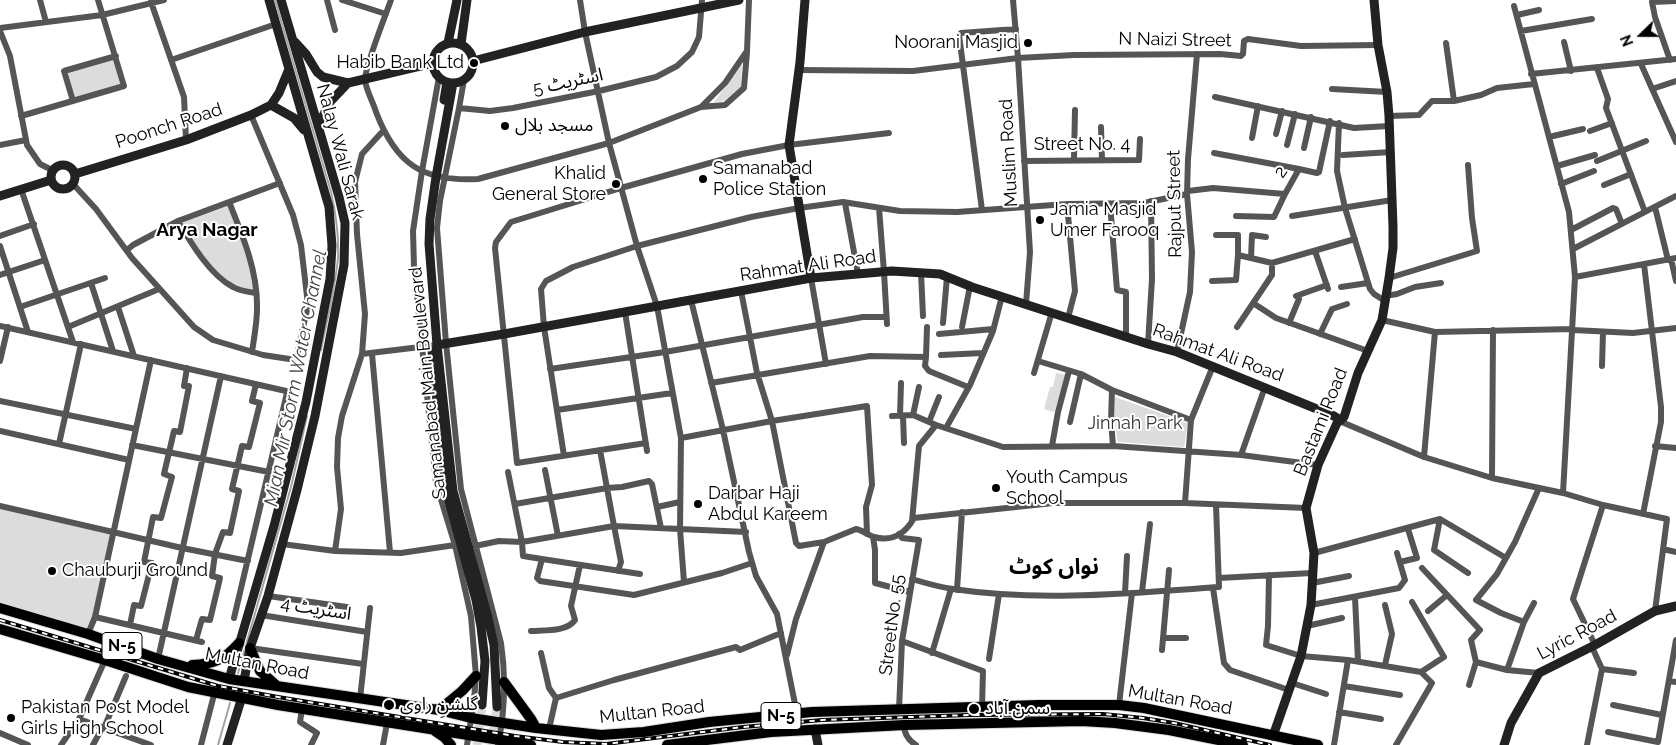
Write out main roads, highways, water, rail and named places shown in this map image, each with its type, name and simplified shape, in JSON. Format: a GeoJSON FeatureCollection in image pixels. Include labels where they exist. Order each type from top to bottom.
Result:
{"type":"FeatureCollection","features":[{"type":"Feature","properties":{"kind":"main road","name":"Nalay Wali Sarak"},"geometry":{"type":"LineString","coordinates":[[230,679],[274,526],[303,413],[330,279],[332,246],[329,207],[269,0]]}},
{"type":"Feature","properties":{"kind":"main road","name":"Nalay Wali Sarak"},"geometry":{"type":"LineString","coordinates":[[244,681],[250,648],[268,596],[315,416],[344,266],[346,241],[345,223],[339,197],[281,0]]}},
{"type":"Feature","properties":{"kind":"main road"},"geometry":{"type":"LineString","coordinates":[[448,43],[457,0]]}},
{"type":"Feature","properties":{"kind":"main road"},"geometry":{"type":"LineString","coordinates":[[460,44],[467,0]]}},
{"type":"Feature","properties":{"kind":"main road"},"geometry":{"type":"LineString","coordinates":[[473,61],[702,4],[739,0]]}},
{"type":"Feature","properties":{"kind":"main road"},"geometry":{"type":"LineString","coordinates":[[805,0],[799,70],[789,144],[811,278]]}},
{"type":"Feature","properties":{"kind":"main road","name":"Bastami Road"},"geometry":{"type":"LineString","coordinates":[[1273,736],[1301,656],[1311,605],[1314,553],[1306,508],[1318,465],[1336,423],[1344,417],[1358,372],[1382,320],[1389,278],[1393,248],[1391,152],[1387,92],[1378,45],[1374,0]]}},
{"type":"Feature","properties":{"kind":"main road"},"geometry":{"type":"LineString","coordinates":[[293,40],[306,54],[317,72],[348,83],[433,63]]}},
{"type":"Feature","properties":{"kind":"main road"},"geometry":{"type":"LineString","coordinates":[[448,43],[460,44],[470,50],[473,68],[464,80],[450,82],[439,77],[436,73],[433,63],[437,50],[448,43]]}},
{"type":"Feature","properties":{"kind":"main road"},"geometry":{"type":"LineString","coordinates":[[289,69],[279,93],[271,104],[294,118],[303,127],[308,138]]}},
{"type":"Feature","properties":{"kind":"main road","name":"Samanabad Main Boulevard"},"geometry":{"type":"LineString","coordinates":[[450,82],[429,236],[434,345],[453,504],[481,627],[485,661],[482,705]]}},
{"type":"Feature","properties":{"kind":"main road"},"geometry":{"type":"LineString","coordinates":[[318,126],[330,102],[348,83]]}},
{"type":"Feature","properties":{"kind":"main road","name":"Poonch Road"},"geometry":{"type":"LineString","coordinates":[[75,174],[186,140],[251,115],[271,104]]}},
{"type":"Feature","properties":{"kind":"main road"},"geometry":{"type":"LineString","coordinates":[[65,164],[75,174],[73,184],[67,189],[55,187],[51,180],[52,170],[56,166],[65,164]]}},
{"type":"Feature","properties":{"kind":"main road"},"geometry":{"type":"LineString","coordinates":[[0,195],[51,180]]}},
{"type":"Feature","properties":{"kind":"main road","name":"Rahmat Ali Road"},"geometry":{"type":"LineString","coordinates":[[434,345],[544,327],[811,278],[884,272],[940,274],[970,286],[1178,352],[1340,420]]}},
{"type":"Feature","properties":{"kind":"main road"},"geometry":{"type":"LineString","coordinates":[[303,413],[315,416]]}},
{"type":"Feature","properties":{"kind":"main road"},"geometry":{"type":"LineString","coordinates":[[445,516],[453,504],[467,513]]}},
{"type":"Feature","properties":{"kind":"main road","name":"Samanabad Main Boulevard"},"geometry":{"type":"LineString","coordinates":[[453,504],[488,618],[494,645],[497,682],[496,707]]}},
{"type":"Feature","properties":{"kind":"main road","name":"Lyric Road"},"geometry":{"type":"LineString","coordinates":[[1504,745],[1511,723],[1540,673],[1594,646],[1655,611],[1676,606]]}},
{"type":"Feature","properties":{"kind":"main road","name":"Multan Road"},"geometry":{"type":"LineString","coordinates":[[0,608],[88,634],[158,659],[230,679],[439,710],[471,718],[549,730],[588,734],[622,734],[709,722],[797,714],[1039,705],[1119,705],[1201,719],[1318,745]]}},
{"type":"Feature","properties":{"kind":"main road","name":"Multan Road"},"geometry":{"type":"LineString","coordinates":[[0,629],[188,687],[387,723],[431,729],[468,740],[531,745]]}},
{"type":"Feature","properties":{"kind":"main road"},"geometry":{"type":"LineString","coordinates":[[183,666],[209,664],[230,653],[239,643]]}},
{"type":"Feature","properties":{"kind":"main road"},"geometry":{"type":"LineString","coordinates":[[250,648],[260,670],[277,685]]}},
{"type":"Feature","properties":{"kind":"main road"},"geometry":{"type":"LineString","coordinates":[[439,710],[462,691],[476,676]]}},
{"type":"Feature","properties":{"kind":"main road"},"geometry":{"type":"LineString","coordinates":[[504,682],[531,718],[536,728]]}},
{"type":"Feature","properties":{"kind":"main road"},"geometry":{"type":"LineString","coordinates":[[227,745],[242,697]]}},
{"type":"Feature","properties":{"kind":"main road"},"geometry":{"type":"LineString","coordinates":[[1197,735],[1201,719]]}},
{"type":"Feature","properties":{"kind":"main road","name":"Multan Road"},"geometry":{"type":"LineString","coordinates":[[667,745],[771,732],[815,729],[1081,721],[1135,725],[1197,735],[1242,745]]}},
{"type":"Feature","properties":{"kind":"main road"},"geometry":{"type":"LineString","coordinates":[[431,729],[444,737],[451,745]]}},
{"type":"Feature","properties":{"kind":"main road"},"geometry":{"type":"LineString","coordinates":[[815,729],[818,745]]}},
{"type":"Feature","properties":{"kind":"waterway","name":"Mian Mir Storm Water Channel"},"geometry":{"type":"LineString","coordinates":[[275,0],[331,192],[336,217],[338,258],[321,350]]}},
{"type":"Feature","properties":{"kind":"waterway","name":"Mian Mir Storm Water Channel"},"geometry":{"type":"LineString","coordinates":[[238,673],[291,487],[307,416]]}},
{"type":"Feature","properties":{"kind":"waterway","name":"Mian Mir Storm Water Channel"},"geometry":{"type":"LineString","coordinates":[[218,745],[230,703]]}},
{"type":"Feature","properties":{"kind":"tunnel"},"geometry":{"type":"LineString","coordinates":[[477,745],[482,705]]}},
{"type":"Feature","properties":{"kind":"tunnel"},"geometry":{"type":"LineString","coordinates":[[491,745],[497,707]]}},
{"type":"Feature","properties":{"kind":"railway"},"geometry":{"type":"LineString","coordinates":[[0,620],[218,686],[515,736],[563,742],[606,744],[743,727],[822,720],[969,715],[1103,714],[1174,723],[1270,745]]}},
{"type":"Feature","properties":{"kind":"place","name":"Noorani Masjid"},"geometry":{"type":"Point","coordinates":[1028,43]}},
{"type":"Feature","properties":{"kind":"place","name":"Habib Bank Ltd"},"geometry":{"type":"Point","coordinates":[474,63]}},
{"type":"Feature","properties":{"kind":"place","name":"مسجد بلال"},"geometry":{"type":"Point","coordinates":[505,126]}},
{"type":"Feature","properties":{"kind":"place","name":"Samanabad Police Station"},"geometry":{"type":"Point","coordinates":[703,179]}},
{"type":"Feature","properties":{"kind":"place","name":"Khalid General Store"},"geometry":{"type":"Point","coordinates":[616,184]}},
{"type":"Feature","properties":{"kind":"place","name":"Jamia Masjid Umer Farooq"},"geometry":{"type":"Point","coordinates":[1040,220]}},
{"type":"Feature","properties":{"kind":"place","name":"Youth Campus School"},"geometry":{"type":"Point","coordinates":[996,488]}},
{"type":"Feature","properties":{"kind":"place","name":"Darbar Haji Abdul Kareem"},"geometry":{"type":"Point","coordinates":[698,504]}},
{"type":"Feature","properties":{"kind":"place","name":"Chauburji Ground"},"geometry":{"type":"Point","coordinates":[52,571]}},
{"type":"Feature","properties":{"kind":"place","name":"گلشنِ راوی"},"geometry":{"type":"Point","coordinates":[389,705]}},
{"type":"Feature","properties":{"kind":"place","name":"سمن آباد"},"geometry":{"type":"Point","coordinates":[974,709]}},
{"type":"Feature","properties":{"kind":"place","name":"Pakistan Post Model Girls High School"},"geometry":{"type":"Point","coordinates":[11,718]}},
{"type":"Feature","properties":{"kind":"district","name":"Arya Nagar"},"geometry":{"type":"Point","coordinates":[207,230]}},
{"type":"Feature","properties":{"kind":"district","name":"نواں کوٹ"},"geometry":{"type":"Point","coordinates":[1054,567]}},
{"type":"Feature","properties":{"kind":"park label","name":"Jinnah Park"},"geometry":{"type":"Point","coordinates":[1135,424]}}]}
